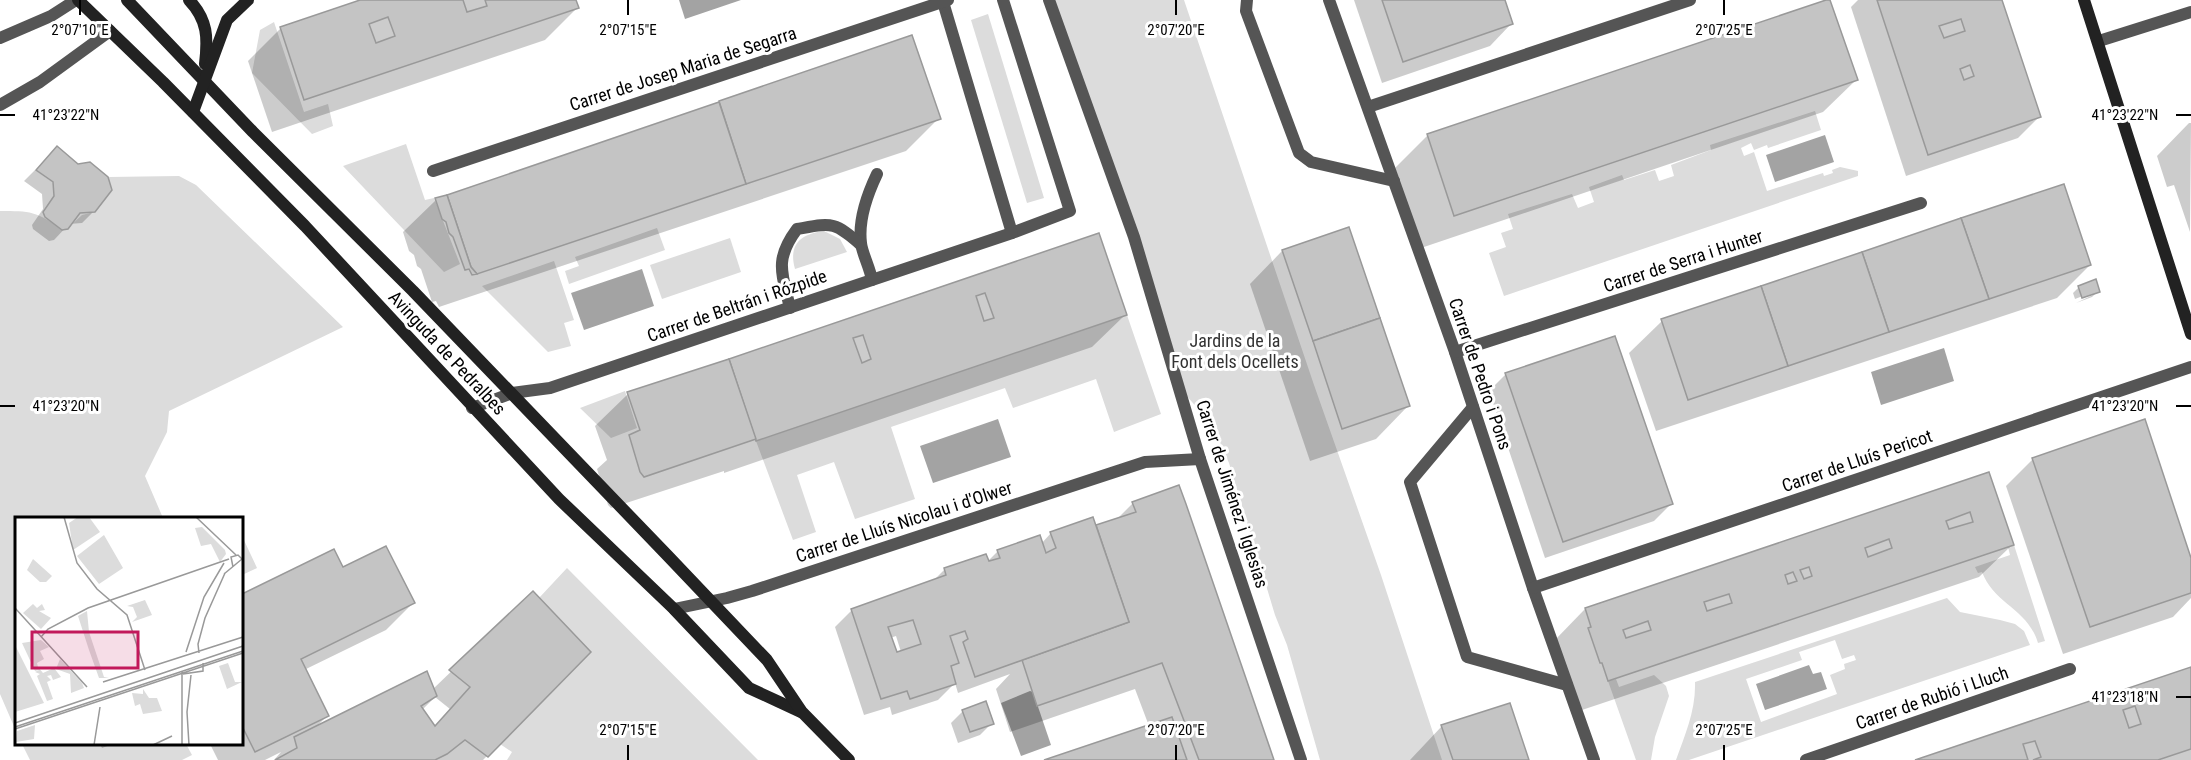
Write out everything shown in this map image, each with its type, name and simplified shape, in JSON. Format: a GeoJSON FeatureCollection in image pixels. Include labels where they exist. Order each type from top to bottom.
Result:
{"type":"FeatureCollection","features":[{"type":"Feature","properties":{"kind":"street","name":"Avinguda de Pedralbes"},"geometry":{"type":"LineString","coordinates":[[77,0],[306,226],[472,408],[559,499],[674,609],[748,688],[802,712]]}},
{"type":"Feature","properties":{"kind":"street"},"geometry":{"type":"LineString","coordinates":[[0,38],[51,15],[77,0]]}},
{"type":"Feature","properties":{"kind":"street","name":"Avinguda de Pedralbes"},"geometry":{"type":"LineString","coordinates":[[127,0],[512,393],[711,601],[767,660],[802,712],[849,760]]}},
{"type":"Feature","properties":{"kind":"street"},"geometry":{"type":"LineString","coordinates":[[189,0],[201,16],[207,34],[203,80]]}},
{"type":"Feature","properties":{"kind":"street"},"geometry":{"type":"LineString","coordinates":[[193,112],[226,20],[248,0]]}},
{"type":"Feature","properties":{"kind":"street","name":"Carrer de Beltrán i Rózpide"},"geometry":{"type":"LineString","coordinates":[[472,408],[512,393],[550,388],[1070,212],[1003,0]]}},
{"type":"Feature","properties":{"kind":"street","name":"Carrer de Jiménez i Iglesias"},"geometry":{"type":"LineString","coordinates":[[1049,0],[1134,237],[1200,459],[1301,760]]}},
{"type":"Feature","properties":{"kind":"street"},"geometry":{"type":"LineString","coordinates":[[1247,0],[1246,11],[1299,153],[1311,162],[1394,181]]}},
{"type":"Feature","properties":{"kind":"street","name":"Carrer de Pedro i Pons"},"geometry":{"type":"LineString","coordinates":[[1329,0],[1455,352],[1533,588],[1594,760]]}},
{"type":"Feature","properties":{"kind":"street"},"geometry":{"type":"LineString","coordinates":[[1368,107],[1690,0]]}},
{"type":"Feature","properties":{"kind":"street"},"geometry":{"type":"LineString","coordinates":[[2084,0],[2191,334]]}},
{"type":"Feature","properties":{"kind":"street"},"geometry":{"type":"LineString","coordinates":[[946,1],[1012,233]]}},
{"type":"Feature","properties":{"kind":"street","name":"Carrer de Josep Maria de Segarra"},"geometry":{"type":"LineString","coordinates":[[433,171],[946,1]]}},
{"type":"Feature","properties":{"kind":"street"},"geometry":{"type":"LineString","coordinates":[[2099,41],[2191,12]]}},
{"type":"Feature","properties":{"kind":"street"},"geometry":{"type":"LineString","coordinates":[[0,105],[40,82],[110,31]]}},
{"type":"Feature","properties":{"kind":"street"},"geometry":{"type":"LineString","coordinates":[[872,280],[869,264],[861,245],[862,217],[877,174]]}},
{"type":"Feature","properties":{"kind":"street","name":"Carrer de Serra i Hunter"},"geometry":{"type":"LineString","coordinates":[[1455,352],[1921,202]]}},
{"type":"Feature","properties":{"kind":"street"},"geometry":{"type":"LineString","coordinates":[[790,308],[781,270],[786,245],[797,229],[824,224],[842,228],[861,245]]}},
{"type":"Feature","properties":{"kind":"street","name":"Carrer de Lluís Pericot"},"geometry":{"type":"LineString","coordinates":[[1533,588],[2191,367]]}},
{"type":"Feature","properties":{"kind":"street"},"geometry":{"type":"LineString","coordinates":[[1473,407],[1410,482],[1467,657],[1567,685]]}},
{"type":"Feature","properties":{"kind":"street","name":"Carrer de Lluís Nicolau i d'Olwer"},"geometry":{"type":"LineString","coordinates":[[674,609],[752,591],[1145,462],[1200,459]]}},
{"type":"Feature","properties":{"kind":"street","name":"Carrer de Rubió i Lluch"},"geometry":{"type":"LineString","coordinates":[[1806,760],[2070,669]]}},
{"type":"Feature","properties":{"kind":"green space","name":"Jardins de la Font dels Ocellets"},"geometry":{"type":"Polygon","coordinates":[[[1050,0],[1184,0],[1442,760],[1320,760],[1287,645],[1275,615],[1229,463],[1213,426],[1178,386],[1050,0]]]}},
{"type":"Feature","properties":{"kind":"green space"},"geometry":{"type":"Polygon","coordinates":[[[988,14],[1044,198],[1027,203],[971,20],[988,14]]]}},
{"type":"Feature","properties":{"kind":"green space"},"geometry":{"type":"Polygon","coordinates":[[[274,22],[304,112],[328,104],[333,126],[312,134],[252,73],[260,30],[274,22]]]}},
{"type":"Feature","properties":{"kind":"green space"},"geometry":{"type":"Polygon","coordinates":[[[1815,111],[1821,130],[1768,148],[1767,145],[1754,150],[1751,143],[1741,148],[1744,156],[1754,152],[1767,191],[1823,173],[1824,176],[1840,167],[1858,171],[1858,176],[1504,296],[1489,253],[1506,247],[1501,233],[1513,229],[1508,214],[1572,194],[1578,208],[1594,202],[1589,187],[1622,175],[1624,180],[1655,170],[1659,181],[1674,176],[1671,165],[1711,150],[1710,145],[1815,111]]]}},
{"type":"Feature","properties":{"kind":"green space"},"geometry":{"type":"Polygon","coordinates":[[[406,144],[425,200],[434,198],[460,264],[444,272],[343,166],[406,144]]]}},
{"type":"Feature","properties":{"kind":"green space"},"geometry":{"type":"Polygon","coordinates":[[[179,176],[196,185],[343,327],[169,411],[167,432],[145,476],[163,517],[15,517],[15,729],[0,694],[0,211],[33,213],[62,230],[67,229],[82,215],[94,212],[112,191],[108,177],[179,176]]]}},
{"type":"Feature","properties":{"kind":"green space"},"geometry":{"type":"Polygon","coordinates":[[[657,228],[665,250],[569,284],[565,271],[579,266],[575,257],[657,228]]]}},
{"type":"Feature","properties":{"kind":"green space"},"geometry":{"type":"Polygon","coordinates":[[[824,231],[840,239],[847,252],[795,269],[793,253],[798,242],[816,232],[824,231]]]}},
{"type":"Feature","properties":{"kind":"green space"},"geometry":{"type":"Polygon","coordinates":[[[730,238],[741,272],[662,299],[650,265],[730,238]]]}},
{"type":"Feature","properties":{"kind":"green space"},"geometry":{"type":"Polygon","coordinates":[[[554,261],[574,320],[564,323],[571,346],[548,352],[482,286],[554,261]]]}},
{"type":"Feature","properties":{"kind":"green space"},"geometry":{"type":"Polygon","coordinates":[[[1127,315],[1161,414],[1114,432],[1096,379],[1013,408],[1005,388],[891,427],[915,499],[855,519],[834,462],[797,475],[816,532],[793,540],[756,441],[1127,315]]]}},
{"type":"Feature","properties":{"kind":"green space"},"geometry":{"type":"Polygon","coordinates":[[[625,391],[637,428],[611,438],[580,408],[625,391]]]}},
{"type":"Feature","properties":{"kind":"green space"},"geometry":{"type":"Polygon","coordinates":[[[243,538],[257,568],[243,575],[243,538]]]}},
{"type":"Feature","properties":{"kind":"green space"},"geometry":{"type":"Polygon","coordinates":[[[2014,545],[2045,641],[2038,643],[2027,622],[1994,592],[1982,572],[1978,573],[1975,567],[2010,555],[2008,547],[2014,545]]]}},
{"type":"Feature","properties":{"kind":"green space"},"geometry":{"type":"Polygon","coordinates":[[[567,568],[758,760],[507,760],[512,752],[500,744],[591,652],[539,598],[567,568]]]}},
{"type":"Feature","properties":{"kind":"green space"},"geometry":{"type":"Polygon","coordinates":[[[1947,598],[1960,612],[2015,624],[2024,631],[2030,645],[1689,760],[1676,760],[1692,712],[1695,682],[1947,598]],[[1835,640],[1799,652],[1802,660],[1746,679],[1761,722],[1837,694],[1830,675],[1845,669],[1844,664],[1856,660],[1854,655],[1842,659],[1835,640]]]}},
{"type":"Feature","properties":{"kind":"green space"},"geometry":{"type":"Polygon","coordinates":[[[1654,675],[1666,686],[1669,696],[1655,737],[1651,760],[1636,760],[1608,681],[1616,679],[1619,687],[1654,675]]]}},
{"type":"Feature","properties":{"kind":"green space"},"geometry":{"type":"Polygon","coordinates":[[[22,745],[187,745],[192,755],[182,760],[30,760],[22,745]]]}},
{"type":"Feature","properties":{"kind":"shaded area"},"geometry":{"type":"Polygon","coordinates":[[[679,0],[741,0],[685,19],[679,0]]]}},
{"type":"Feature","properties":{"kind":"shaded area"},"geometry":{"type":"Polygon","coordinates":[[[1825,135],[1834,162],[1775,182],[1766,155],[1825,135]]]}},
{"type":"Feature","properties":{"kind":"shaded area"},"geometry":{"type":"Polygon","coordinates":[[[642,269],[654,306],[584,330],[571,293],[642,269]]]}},
{"type":"Feature","properties":{"kind":"shaded area"},"geometry":{"type":"Polygon","coordinates":[[[1944,348],[1954,381],[1881,405],[1871,372],[1944,348]]]}},
{"type":"Feature","properties":{"kind":"shaded area"},"geometry":{"type":"Polygon","coordinates":[[[998,419],[1011,457],[933,483],[920,446],[998,419]]]}},
{"type":"Feature","properties":{"kind":"shaded area"},"geometry":{"type":"Polygon","coordinates":[[[1809,665],[1813,674],[1821,672],[1827,689],[1765,710],[1756,684],[1809,665]]]}},
{"type":"Feature","properties":{"kind":"shaded area"},"geometry":{"type":"Polygon","coordinates":[[[1030,691],[1033,692],[1051,745],[1021,756],[1001,703],[1030,691]]]}},
{"type":"Feature","properties":{"kind":"building"},"geometry":{"type":"Polygon","coordinates":[[[360,0],[463,0],[467,12],[487,6],[485,0],[576,0],[579,8],[304,100],[280,27],[360,0]],[[388,17],[369,24],[376,43],[395,36],[388,17]]]}},
{"type":"Feature","properties":{"kind":"building"},"geometry":{"type":"Polygon","coordinates":[[[1382,0],[1505,0],[1513,24],[1403,62],[1382,0]]]}},
{"type":"Feature","properties":{"kind":"building"},"geometry":{"type":"Polygon","coordinates":[[[1830,0],[1858,80],[1454,216],[1427,134],[1830,0]]]}},
{"type":"Feature","properties":{"kind":"building"},"geometry":{"type":"Polygon","coordinates":[[[1877,0],[2002,0],[2041,117],[1928,155],[1877,0]],[[1961,19],[1939,26],[1944,38],[1965,31],[1961,19]],[[1970,65],[1960,69],[1964,80],[1974,76],[1970,65]]]}},
{"type":"Feature","properties":{"kind":"building"},"geometry":{"type":"Polygon","coordinates":[[[912,35],[941,119],[746,184],[719,101],[912,35]]]}},
{"type":"Feature","properties":{"kind":"building"},"geometry":{"type":"Polygon","coordinates":[[[719,102],[746,184],[477,274],[471,267],[447,195],[719,102]]]}},
{"type":"Feature","properties":{"kind":"building"},"geometry":{"type":"Polygon","coordinates":[[[57,146],[78,164],[90,162],[108,177],[112,190],[95,212],[80,213],[68,229],[62,230],[45,217],[43,212],[54,196],[53,182],[36,170],[57,146]]]}},
{"type":"Feature","properties":{"kind":"building"},"geometry":{"type":"Polygon","coordinates":[[[2064,184],[2091,265],[1989,299],[1961,218],[2064,184]]]}},
{"type":"Feature","properties":{"kind":"building"},"geometry":{"type":"Polygon","coordinates":[[[447,195],[471,267],[477,274],[472,275],[469,269],[465,270],[453,237],[449,233],[446,222],[442,219],[435,198],[447,195]]]}},
{"type":"Feature","properties":{"kind":"building"},"geometry":{"type":"Polygon","coordinates":[[[1961,218],[1989,299],[1889,332],[1862,252],[1961,218]]]}},
{"type":"Feature","properties":{"kind":"building"},"geometry":{"type":"Polygon","coordinates":[[[1349,227],[1380,318],[1313,341],[1282,250],[1349,227]]]}},
{"type":"Feature","properties":{"kind":"building"},"geometry":{"type":"Polygon","coordinates":[[[1099,233],[1127,315],[756,441],[729,359],[1099,233]],[[985,293],[976,296],[984,321],[994,318],[985,293]],[[863,335],[853,338],[862,363],[871,359],[863,335]]]}},
{"type":"Feature","properties":{"kind":"building"},"geometry":{"type":"Polygon","coordinates":[[[1862,252],[1889,332],[1788,366],[1761,286],[1862,252]]]}},
{"type":"Feature","properties":{"kind":"building"},"geometry":{"type":"Polygon","coordinates":[[[2096,279],[2100,292],[2082,298],[2078,286],[2096,279]]]}},
{"type":"Feature","properties":{"kind":"building"},"geometry":{"type":"Polygon","coordinates":[[[1761,286],[1788,366],[1688,400],[1661,319],[1761,286]]]}},
{"type":"Feature","properties":{"kind":"building"},"geometry":{"type":"Polygon","coordinates":[[[1380,318],[1410,406],[1342,429],[1313,341],[1380,318]]]}},
{"type":"Feature","properties":{"kind":"building"},"geometry":{"type":"Polygon","coordinates":[[[1615,336],[1673,504],[1563,542],[1505,373],[1615,336]]]}},
{"type":"Feature","properties":{"kind":"building"},"geometry":{"type":"Polygon","coordinates":[[[729,359],[756,439],[644,477],[640,472],[629,435],[640,430],[627,392],[729,359]]]}},
{"type":"Feature","properties":{"kind":"building"},"geometry":{"type":"Polygon","coordinates":[[[2145,419],[2191,558],[2191,593],[2090,627],[2032,458],[2145,419]]]}},
{"type":"Feature","properties":{"kind":"building"},"geometry":{"type":"Polygon","coordinates":[[[1989,472],[2014,545],[1608,681],[1588,628],[1591,627],[1585,608],[1989,472]],[[1970,512],[1946,521],[1949,529],[1973,522],[1970,512]],[[1889,539],[1865,548],[1868,557],[1892,548],[1889,539]],[[1809,567],[1800,570],[1804,579],[1812,576],[1809,567]],[[1793,572],[1785,575],[1788,584],[1797,581],[1793,572]],[[1729,594],[1704,602],[1707,611],[1732,603],[1729,594]],[[1648,621],[1623,630],[1626,638],[1651,630],[1648,621]]]}},
{"type":"Feature","properties":{"kind":"building"},"geometry":{"type":"Polygon","coordinates":[[[1179,485],[1274,760],[1199,760],[1162,663],[1037,706],[1022,660],[1129,622],[1096,525],[1136,512],[1132,502],[1179,485]]]}},
{"type":"Feature","properties":{"kind":"building"},"geometry":{"type":"Polygon","coordinates":[[[1093,517],[1129,622],[975,677],[963,642],[968,639],[965,631],[950,636],[959,663],[951,666],[956,684],[910,699],[907,691],[881,699],[851,609],[946,575],[944,568],[986,554],[989,561],[1000,558],[997,550],[1040,535],[1046,553],[1056,548],[1050,532],[1093,517]],[[913,620],[888,627],[897,652],[921,644],[913,620]]]}},
{"type":"Feature","properties":{"kind":"building"},"geometry":{"type":"Polygon","coordinates":[[[386,546],[415,603],[301,659],[329,716],[255,752],[243,728],[243,594],[334,549],[343,567],[386,546]]]}},
{"type":"Feature","properties":{"kind":"building"},"geometry":{"type":"Polygon","coordinates":[[[533,591],[591,652],[488,757],[465,740],[435,760],[275,760],[297,748],[294,737],[427,671],[437,696],[421,706],[435,726],[470,687],[449,670],[533,591]]]}},
{"type":"Feature","properties":{"kind":"building"},"geometry":{"type":"Polygon","coordinates":[[[2191,667],[2191,749],[2158,760],[2033,760],[2041,757],[2035,741],[2023,744],[2028,760],[1915,760],[2191,667]],[[2135,706],[2123,710],[2129,728],[2141,724],[2135,706]]]}},
{"type":"Feature","properties":{"kind":"building"},"geometry":{"type":"Polygon","coordinates":[[[986,701],[994,724],[970,732],[962,710],[986,701]]]}},
{"type":"Feature","properties":{"kind":"building"},"geometry":{"type":"Polygon","coordinates":[[[1510,703],[1529,760],[1453,760],[1441,725],[1510,703]]]}},
{"type":"Feature","properties":{"kind":"building"},"geometry":{"type":"Polygon","coordinates":[[[1172,717],[1187,760],[1044,760],[1172,717]]]}}]}
